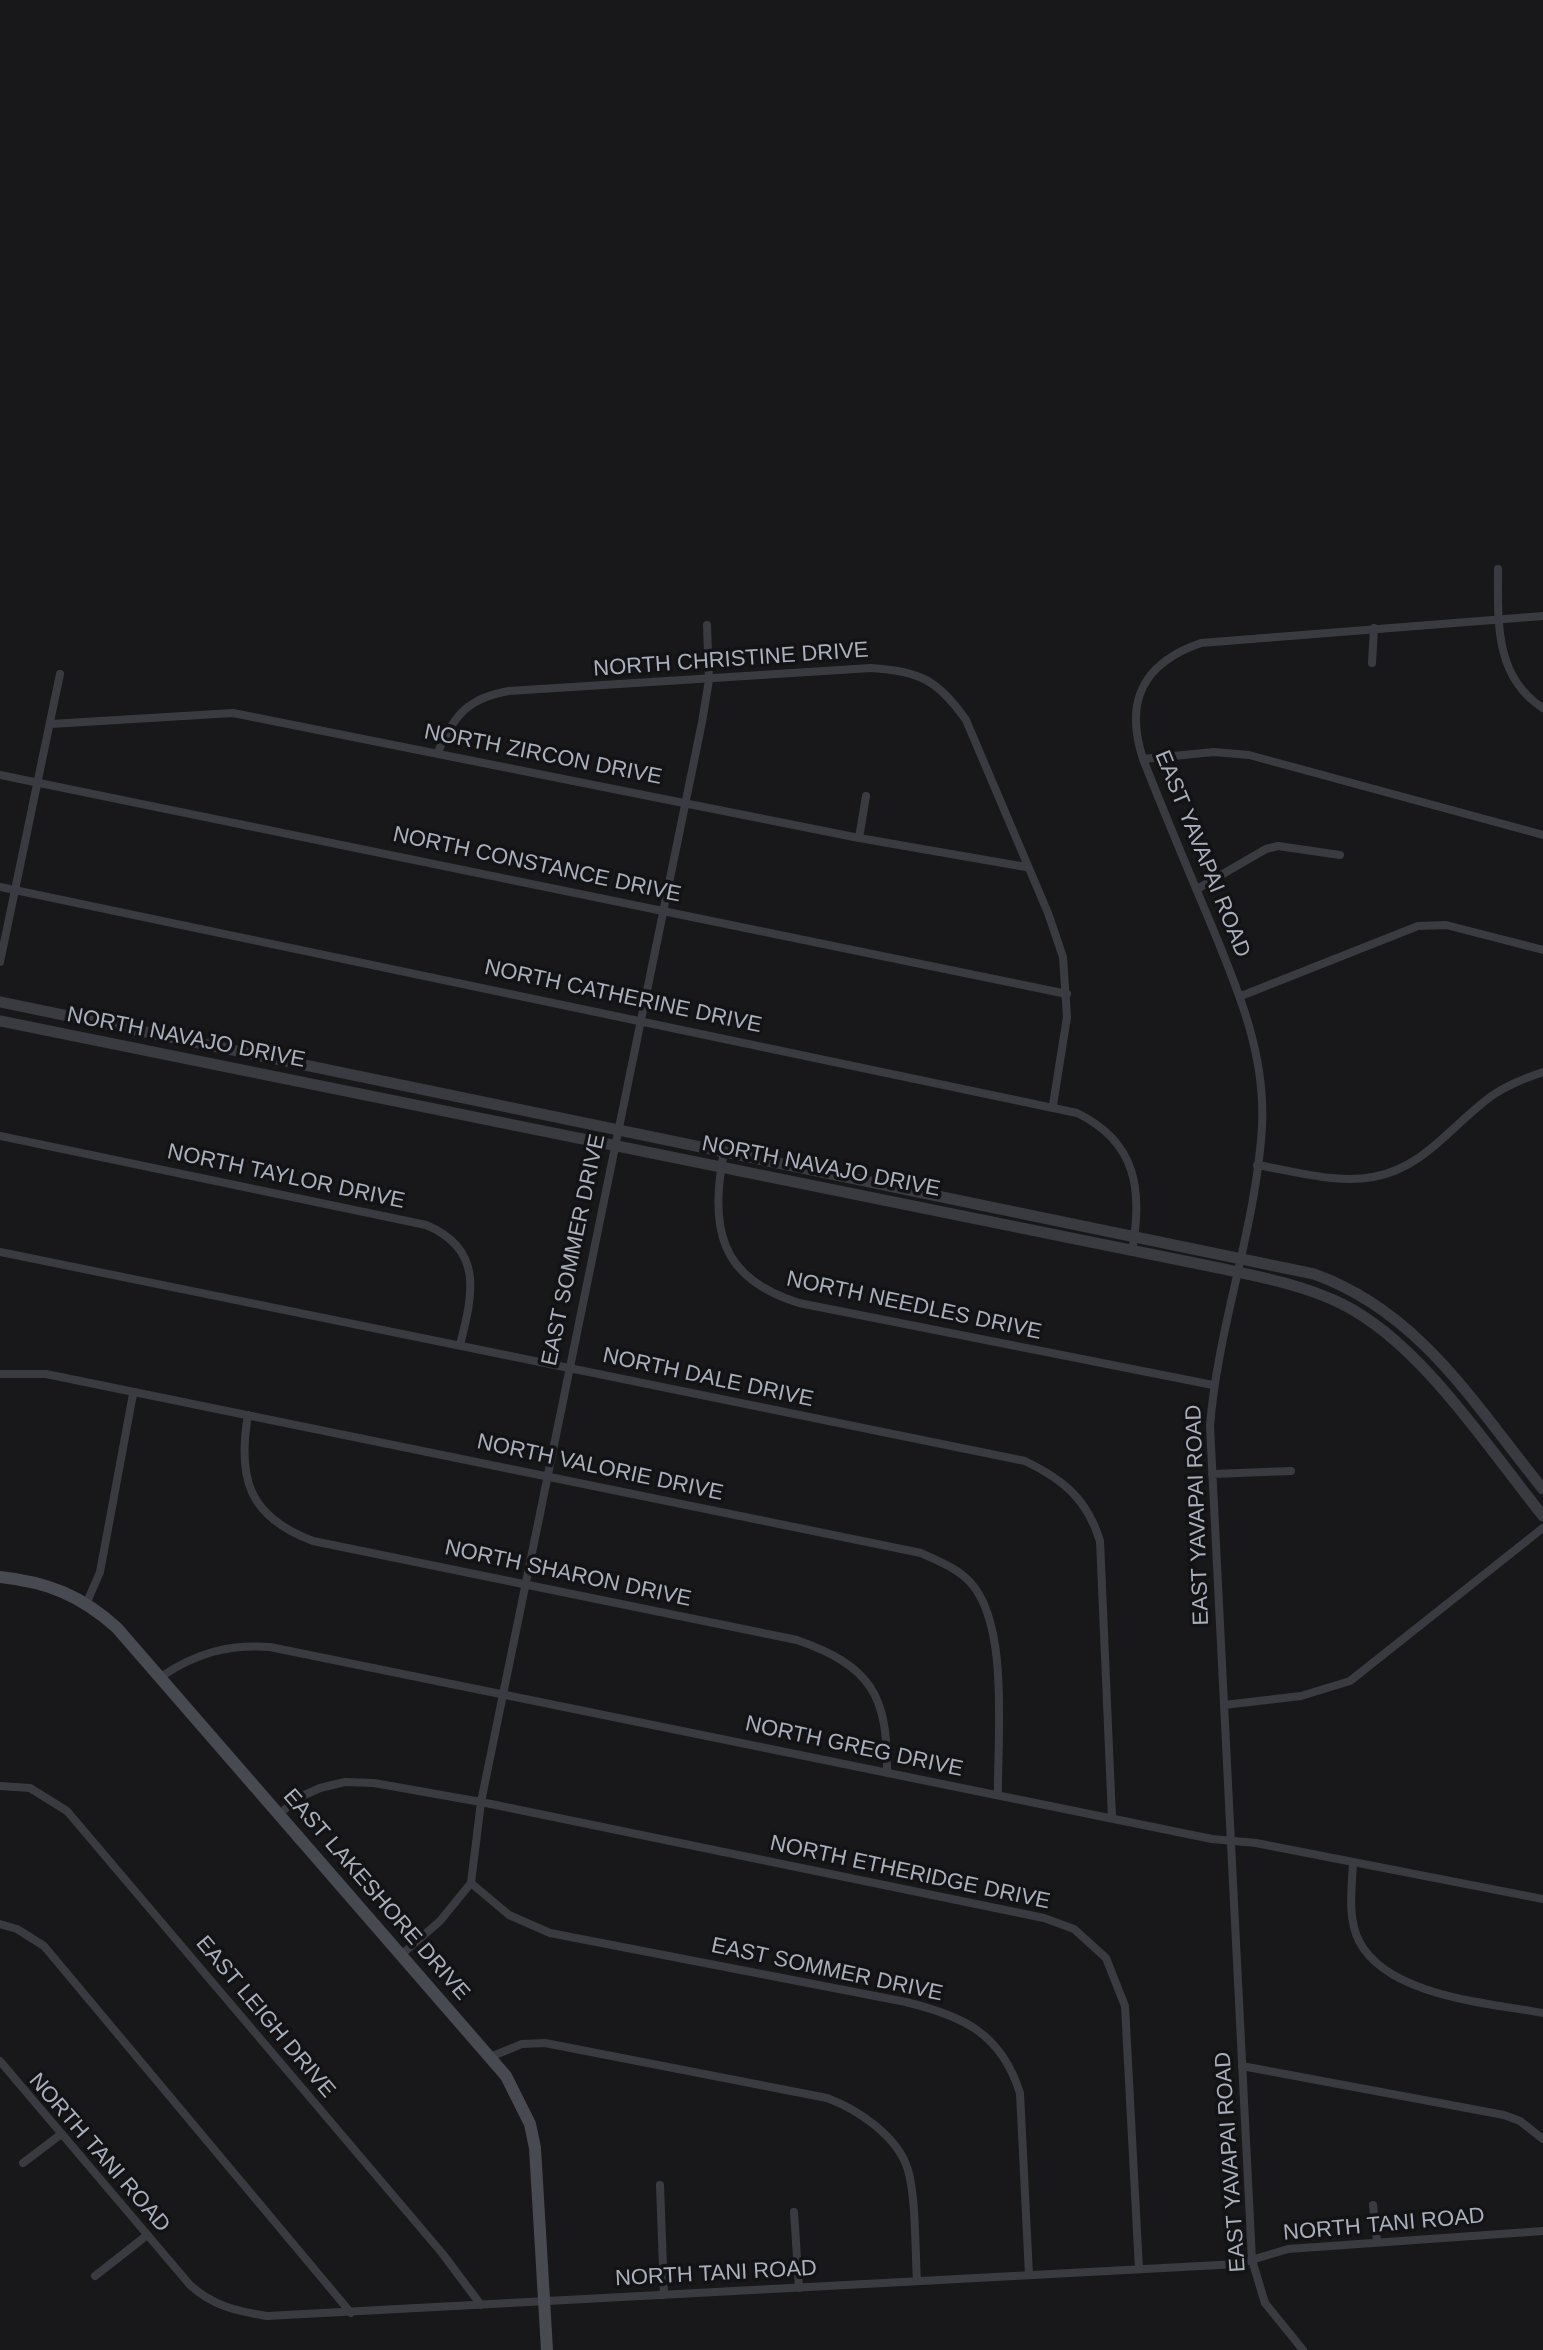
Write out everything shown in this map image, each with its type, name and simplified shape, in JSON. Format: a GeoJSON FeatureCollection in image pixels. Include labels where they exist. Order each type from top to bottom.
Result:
{"type":"FeatureCollection","features":[{"type":"Feature","properties":{"kind":"main road","name":"EAST LAKESHORE DRIVE"},"geometry":{"type":"LineString","coordinates":[[0,1577],[36,1581],[87,1602],[117,1628],[162,1676],[490,2057],[514,2090],[530,2124],[535,2148],[547,2350]]}},
{"type":"Feature","properties":{"kind":"street"},"geometry":{"type":"LineString","coordinates":[[1498,569],[1500,646],[1512,678],[1543,708]]}},
{"type":"Feature","properties":{"kind":"street"},"geometry":{"type":"LineString","coordinates":[[1372,663],[1374,628],[1543,616]]}},
{"type":"Feature","properties":{"kind":"street","name":"EAST SOMMER DRIVE"},"geometry":{"type":"LineString","coordinates":[[707,625],[709,680],[619,1130],[567,1367],[481,1802],[471,1883],[509,1915],[550,1933],[906,2002],[958,2017],[981,2032],[1000,2050],[1013,2069],[1020,2093],[1029,2275]]}},
{"type":"Feature","properties":{"kind":"street","name":"EAST YAVAPAI ROAD"},"geometry":{"type":"LineString","coordinates":[[1303,2350],[1265,2303],[1252,2260],[1212,1474],[1213,1385],[1257,1165],[1262,1126],[1261,1089],[1256,1048],[1241,996],[1143,759],[1135,732],[1134,712],[1141,691],[1155,668],[1175,652],[1201,643],[1374,628]]}},
{"type":"Feature","properties":{"kind":"street","name":"NORTH CHRISTINE DRIVE"},"geometry":{"type":"LineString","coordinates":[[438,752],[451,722],[466,705],[486,695],[871,668],[923,676],[947,694],[966,720],[1048,913],[1063,957],[1067,1017],[1053,1105]]}},
{"type":"Feature","properties":{"kind":"street"},"geometry":{"type":"LineString","coordinates":[[0,962],[60,674]]}},
{"type":"Feature","properties":{"kind":"street","name":"NORTH ZIRCON DRIVE"},"geometry":{"type":"LineString","coordinates":[[51,724],[233,713],[859,838],[1026,867]]}},
{"type":"Feature","properties":{"kind":"street"},"geometry":{"type":"LineString","coordinates":[[1143,759],[1214,752],[1249,755],[1543,835]]}},
{"type":"Feature","properties":{"kind":"street","name":"NORTH CONSTANCE DRIVE"},"geometry":{"type":"LineString","coordinates":[[0,775],[1067,994]]}},
{"type":"Feature","properties":{"kind":"street"},"geometry":{"type":"LineString","coordinates":[[859,838],[866,796]]}},
{"type":"Feature","properties":{"kind":"street"},"geometry":{"type":"LineString","coordinates":[[1197,889],[1247,857],[1278,846],[1340,855]]}},
{"type":"Feature","properties":{"kind":"street","name":"NORTH CATHERINE DRIVE"},"geometry":{"type":"LineString","coordinates":[[0,887],[1053,1105],[1095,1121],[1128,1161],[1137,1185],[1132,1251]]}},
{"type":"Feature","properties":{"kind":"street"},"geometry":{"type":"LineString","coordinates":[[1241,996],[1418,926],[1446,925],[1543,950]]}},
{"type":"Feature","properties":{"kind":"street","name":"NORTH NAVAJO DRIVE"},"geometry":{"type":"LineString","coordinates":[[0,1002],[1135,1234],[1314,1274],[1350,1287],[1406,1325],[1441,1363],[1543,1489]]}},
{"type":"Feature","properties":{"kind":"street","name":"NORTH NAVAJO DRIVE"},"geometry":{"type":"LineString","coordinates":[[0,1021],[1237,1272],[1312,1291],[1342,1304],[1394,1339],[1427,1374],[1543,1516]]}},
{"type":"Feature","properties":{"kind":"street"},"geometry":{"type":"LineString","coordinates":[[1257,1165],[1340,1178],[1370,1178],[1397,1172],[1434,1147],[1492,1096],[1518,1080],[1543,1072]]}},
{"type":"Feature","properties":{"kind":"street","name":"NORTH TAYLOR DRIVE"},"geometry":{"type":"LineString","coordinates":[[0,1136],[410,1221],[442,1232],[463,1252],[471,1275],[472,1300],[460,1345]]}},
{"type":"Feature","properties":{"kind":"street","name":"NORTH NEEDLES DRIVE"},"geometry":{"type":"LineString","coordinates":[[724,1151],[717,1219],[726,1253],[767,1293],[799,1303],[1213,1385]]}},
{"type":"Feature","properties":{"kind":"street","name":"NORTH DALE DRIVE"},"geometry":{"type":"LineString","coordinates":[[0,1252],[1025,1461],[1055,1475],[1074,1491],[1093,1518],[1100,1541],[1112,1818]]}},
{"type":"Feature","properties":{"kind":"street"},"geometry":{"type":"LineString","coordinates":[[1427,1374],[1441,1363]]}},
{"type":"Feature","properties":{"kind":"street","name":"NORTH VALORIE DRIVE"},"geometry":{"type":"LineString","coordinates":[[0,1374],[46,1374],[921,1553],[951,1567],[970,1582],[984,1603],[992,1633],[998,1795]]}},
{"type":"Feature","properties":{"kind":"street"},"geometry":{"type":"LineString","coordinates":[[87,1602],[100,1572],[133,1394]]}},
{"type":"Feature","properties":{"kind":"street","name":"NORTH SHARON DRIVE"},"geometry":{"type":"LineString","coordinates":[[248,1415],[244,1468],[253,1497],[270,1519],[291,1533],[313,1541],[797,1640],[823,1649],[847,1662],[870,1682],[885,1720],[887,1773]]}},
{"type":"Feature","properties":{"kind":"street"},"geometry":{"type":"LineString","coordinates":[[1212,1474],[1291,1471]]}},
{"type":"Feature","properties":{"kind":"street"},"geometry":{"type":"LineString","coordinates":[[1224,1705],[1301,1696],[1350,1681],[1543,1528]]}},
{"type":"Feature","properties":{"kind":"street","name":"NORTH GREG DRIVE"},"geometry":{"type":"LineString","coordinates":[[162,1676],[203,1653],[243,1645],[503,1692],[1212,1839],[1353,1862],[1543,1899]]}},
{"type":"Feature","properties":{"kind":"street","name":"NORTH ETHERIDGE DRIVE"},"geometry":{"type":"LineString","coordinates":[[279,1814],[300,1797],[345,1782],[374,1783],[481,1802],[1044,1918],[1074,1929],[1106,1958],[1125,2006],[1139,2269]]}},
{"type":"Feature","properties":{"kind":"street","name":"EAST LEIGH DRIVE"},"geometry":{"type":"LineString","coordinates":[[0,1786],[30,1788],[67,1811],[442,2253],[481,2305]]}},
{"type":"Feature","properties":{"kind":"street"},"geometry":{"type":"LineString","coordinates":[[1353,1862],[1351,1914],[1358,1940],[1373,1962],[1412,1985],[1543,2013]]}},
{"type":"Feature","properties":{"kind":"street"},"geometry":{"type":"LineString","coordinates":[[401,1955],[440,1921],[471,1883]]}},
{"type":"Feature","properties":{"kind":"street"},"geometry":{"type":"LineString","coordinates":[[0,1924],[17,1929],[44,1946],[351,2313]]}},
{"type":"Feature","properties":{"kind":"street"},"geometry":{"type":"LineString","coordinates":[[490,2057],[522,2044],[545,2043],[827,2098],[854,2108],[874,2123],[907,2169],[917,2281]]}},
{"type":"Feature","properties":{"kind":"street","name":"NORTH TANI ROAD"},"geometry":{"type":"LineString","coordinates":[[0,2061],[146,2236],[208,2301],[235,2311],[267,2316],[1139,2269],[1252,2260],[1288,2249],[1543,2231]]}},
{"type":"Feature","properties":{"kind":"street"},"geometry":{"type":"LineString","coordinates":[[1242,2066],[1504,2115],[1529,2127],[1543,2139]]}},
{"type":"Feature","properties":{"kind":"street"},"geometry":{"type":"LineString","coordinates":[[23,2163],[60,2135]]}},
{"type":"Feature","properties":{"kind":"street"},"geometry":{"type":"LineString","coordinates":[[660,2185],[664,2295]]}},
{"type":"Feature","properties":{"kind":"street"},"geometry":{"type":"LineString","coordinates":[[1373,2205],[1377,2242]]}},
{"type":"Feature","properties":{"kind":"street"},"geometry":{"type":"LineString","coordinates":[[794,2212],[799,2288]]}},
{"type":"Feature","properties":{"kind":"street"},"geometry":{"type":"LineString","coordinates":[[95,2276],[146,2236]]}}]}
